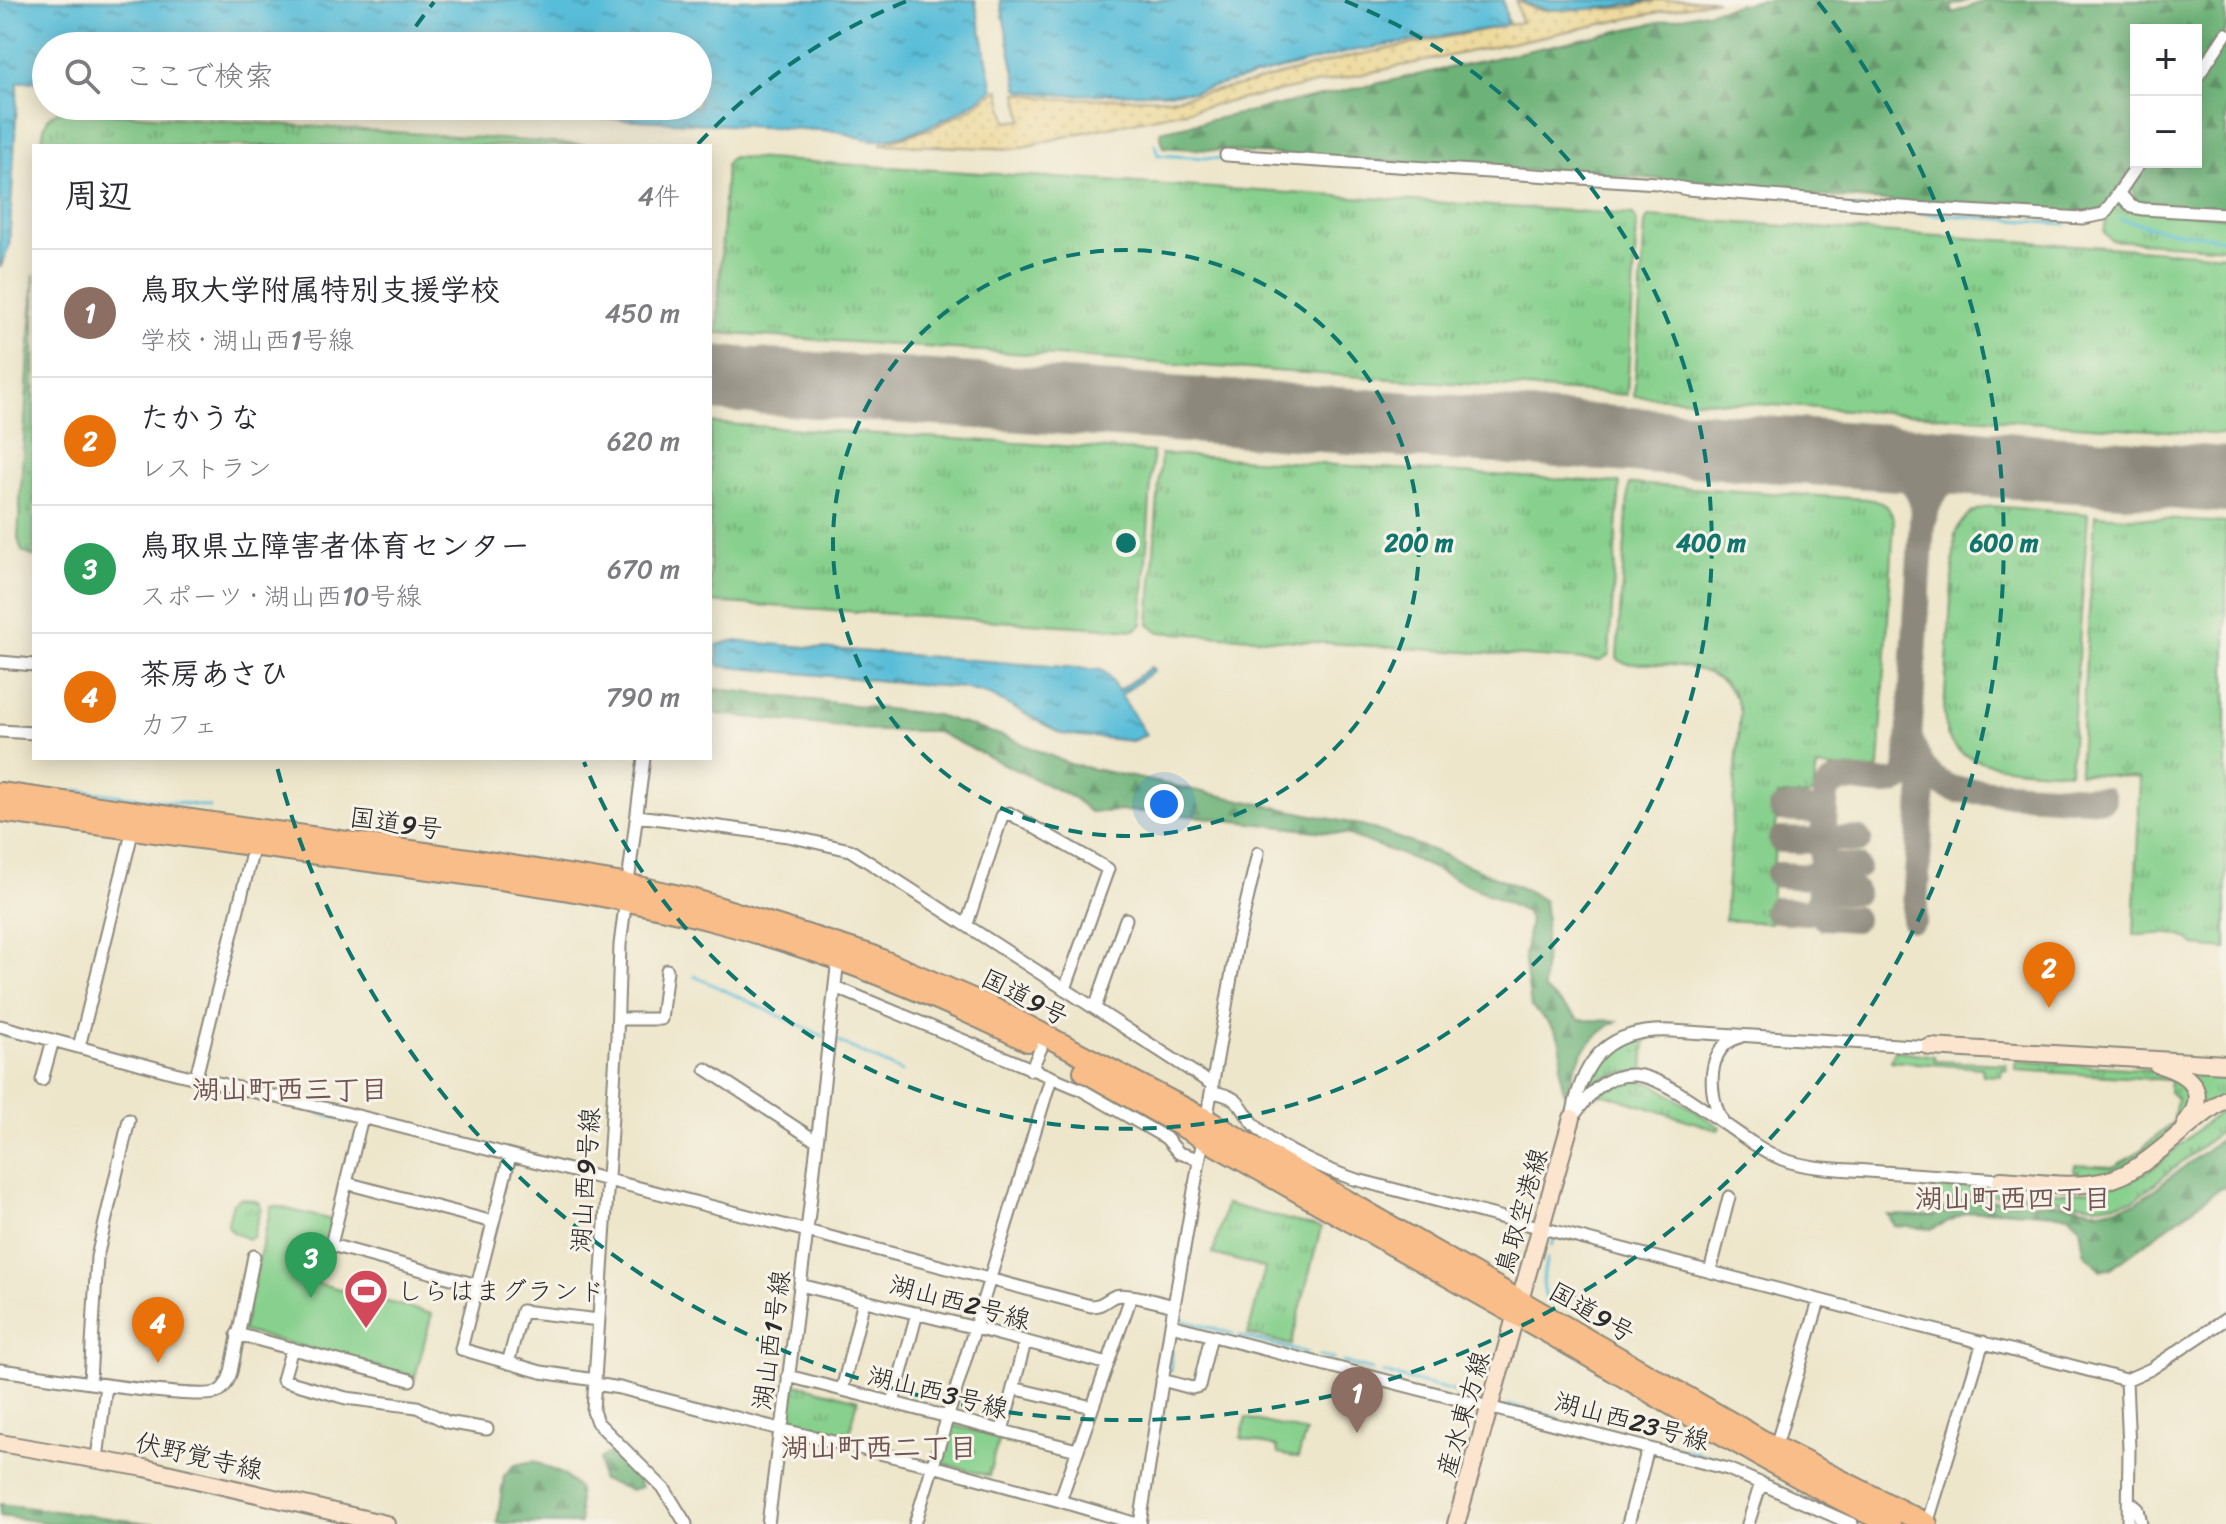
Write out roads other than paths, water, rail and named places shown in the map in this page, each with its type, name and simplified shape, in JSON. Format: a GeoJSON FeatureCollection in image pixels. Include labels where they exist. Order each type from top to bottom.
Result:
{"type":"FeatureCollection","features":[{"type":"Feature","properties":{"kind":"highway","name":"国道9号"},"geometry":{"type":"LineString","coordinates":[[0,793],[504,864],[628,893],[838,959],[936,999],[1204,1129]]}},
{"type":"Feature","properties":{"kind":"highway","name":"国道9号"},"geometry":{"type":"LineString","coordinates":[[0,811],[498,879],[692,899],[782,926],[907,971],[991,1007],[1518,1309],[1814,1486],[1890,1524]]}},
{"type":"Feature","properties":{"kind":"highway","name":"国道9号"},"geometry":{"type":"LineString","coordinates":[[1518,1309],[1838,1481],[1927,1524]]}},
{"type":"Feature","properties":{"kind":"street"},"geometry":{"type":"LineString","coordinates":[[2202,70],[2226,34]]}},
{"type":"Feature","properties":{"kind":"street"},"geometry":{"type":"LineString","coordinates":[[1226,155],[1657,183],[1687,189],[1791,198],[2083,218],[2104,214],[2136,168]]}},
{"type":"Feature","properties":{"kind":"street"},"geometry":{"type":"LineString","coordinates":[[2119,193],[2132,207],[2226,214]]}},
{"type":"Feature","properties":{"kind":"street"},"geometry":{"type":"LineString","coordinates":[[0,662],[32,665]]}},
{"type":"Feature","properties":{"kind":"street"},"geometry":{"type":"LineString","coordinates":[[0,731],[32,733]]}},
{"type":"Feature","properties":{"kind":"street","name":"湖山西9号線"},"geometry":{"type":"LineString","coordinates":[[644,760],[620,945],[593,1411],[597,1422],[665,1490],[686,1524]]}},
{"type":"Feature","properties":{"kind":"street"},"geometry":{"type":"LineString","coordinates":[[967,924],[1002,816],[1009,813],[1108,869],[1065,989]]}},
{"type":"Feature","properties":{"kind":"street"},"geometry":{"type":"LineString","coordinates":[[638,816],[798,838],[850,850],[1095,1008],[1213,1089],[1230,1095],[1242,1105],[1259,1129],[1328,1170],[2126,1380],[2151,1369],[2226,1319]]}},
{"type":"Feature","properties":{"kind":"street"},"geometry":{"type":"LineString","coordinates":[[79,1047],[133,829]]}},
{"type":"Feature","properties":{"kind":"street"},"geometry":{"type":"LineString","coordinates":[[196,1077],[254,845]]}},
{"type":"Feature","properties":{"kind":"street"},"geometry":{"type":"LineString","coordinates":[[1138,1524],[1237,943],[1258,853]]}},
{"type":"Feature","properties":{"kind":"street"},"geometry":{"type":"LineString","coordinates":[[1095,1008],[1126,919]]}},
{"type":"Feature","properties":{"kind":"street","name":"湖山西1号線"},"geometry":{"type":"LineString","coordinates":[[838,959],[807,1231],[780,1429],[933,1466],[1138,1524]]}},
{"type":"Feature","properties":{"kind":"street"},"geometry":{"type":"LineString","coordinates":[[618,1019],[661,1019],[667,970]]}},
{"type":"Feature","properties":{"kind":"street"},"geometry":{"type":"LineString","coordinates":[[835,987],[1092,1096],[1166,1138],[1179,1153],[1199,1159]]}},
{"type":"Feature","properties":{"kind":"street"},"geometry":{"type":"LineString","coordinates":[[0,1026],[1091,1306],[1103,1305],[1115,1296],[1174,1306]]}},
{"type":"Feature","properties":{"kind":"street"},"geometry":{"type":"LineString","coordinates":[[1572,1118],[1577,1093],[1587,1069],[1598,1054],[1614,1041],[1645,1031],[2226,1064]]}},
{"type":"Feature","properties":{"kind":"street"},"geometry":{"type":"LineString","coordinates":[[1716,1033],[1712,1088],[1714,1107],[1724,1124]]}},
{"type":"Feature","properties":{"kind":"street"},"geometry":{"type":"LineString","coordinates":[[1715,1060],[1726,1042],[1745,1035]]}},
{"type":"Feature","properties":{"kind":"street"},"geometry":{"type":"LineString","coordinates":[[42,1080],[53,1040]]}},
{"type":"Feature","properties":{"kind":"street"},"geometry":{"type":"LineString","coordinates":[[1031,1070],[1041,1048]]}},
{"type":"Feature","properties":{"kind":"street"},"geometry":{"type":"LineString","coordinates":[[2119,1056],[2171,1068],[2190,1079],[2195,1091],[2195,1108],[2180,1131]]}},
{"type":"Feature","properties":{"kind":"street"},"geometry":{"type":"LineString","coordinates":[[706,1069],[817,1139]]}},
{"type":"Feature","properties":{"kind":"street"},"geometry":{"type":"LineString","coordinates":[[1572,1118],[1591,1093],[1606,1081],[1622,1076],[1639,1076],[1668,1088],[1772,1154],[1798,1164],[2069,1185],[2106,1181],[2136,1167],[2226,1099]]}},
{"type":"Feature","properties":{"kind":"street"},"geometry":{"type":"LineString","coordinates":[[915,1524],[1051,1078]]}},
{"type":"Feature","properties":{"kind":"street"},"geometry":{"type":"LineString","coordinates":[[362,1117],[331,1245],[477,1285]]}},
{"type":"Feature","properties":{"kind":"street","name":"鳥取空港線"},"geometry":{"type":"LineString","coordinates":[[1518,1309],[1572,1118]]}},
{"type":"Feature","properties":{"kind":"street"},"geometry":{"type":"LineString","coordinates":[[90,1381],[97,1257],[129,1120]]}},
{"type":"Feature","properties":{"kind":"street"},"geometry":{"type":"LineString","coordinates":[[510,1156],[461,1349],[541,1372],[595,1382],[780,1429],[768,1524]]}},
{"type":"Feature","properties":{"kind":"street"},"geometry":{"type":"LineString","coordinates":[[346,1183],[493,1222]]}},
{"type":"Feature","properties":{"kind":"street"},"geometry":{"type":"LineString","coordinates":[[1710,1272],[1729,1197]]}},
{"type":"Feature","properties":{"kind":"street"},"geometry":{"type":"LineString","coordinates":[[0,1370],[106,1385],[201,1394],[217,1392],[229,1380],[254,1256]]}},
{"type":"Feature","properties":{"kind":"street","name":"湖山西2号線"},"geometry":{"type":"LineString","coordinates":[[800,1285],[1108,1364]]}},
{"type":"Feature","properties":{"kind":"street"},"geometry":{"type":"LineString","coordinates":[[1060,1501],[1131,1297]]}},
{"type":"Feature","properties":{"kind":"street"},"geometry":{"type":"LineString","coordinates":[[842,1390],[864,1300]]}},
{"type":"Feature","properties":{"kind":"street"},"geometry":{"type":"LineString","coordinates":[[1776,1446],[1819,1301]]}},
{"type":"Feature","properties":{"kind":"street","name":"産水東方線"},"geometry":{"type":"LineString","coordinates":[[1456,1524],[1518,1309]]}},
{"type":"Feature","properties":{"kind":"street"},"geometry":{"type":"LineString","coordinates":[[508,1363],[522,1311],[599,1320]]}},
{"type":"Feature","properties":{"kind":"street"},"geometry":{"type":"LineString","coordinates":[[893,1403],[917,1313]]}},
{"type":"Feature","properties":{"kind":"street"},"geometry":{"type":"LineString","coordinates":[[1171,1325],[1491,1406]]}},
{"type":"Feature","properties":{"kind":"street"},"geometry":{"type":"LineString","coordinates":[[237,1334],[410,1380]]}},
{"type":"Feature","properties":{"kind":"street"},"geometry":{"type":"LineString","coordinates":[[1162,1380],[1192,1388],[1199,1386],[1211,1336]]}},
{"type":"Feature","properties":{"kind":"street"},"geometry":{"type":"LineString","coordinates":[[1002,1431],[1025,1342]]}},
{"type":"Feature","properties":{"kind":"street"},"geometry":{"type":"LineString","coordinates":[[1927,1524],[1983,1342]]}},
{"type":"Feature","properties":{"kind":"street"},"geometry":{"type":"LineString","coordinates":[[292,1348],[283,1380],[346,1398],[417,1407],[447,1422],[487,1429]]}},
{"type":"Feature","properties":{"kind":"street","name":"湖山西3号線"},"geometry":{"type":"LineString","coordinates":[[788,1376],[1077,1450]]}},
{"type":"Feature","properties":{"kind":"street"},"geometry":{"type":"LineString","coordinates":[[2126,1380],[2128,1524]]}},
{"type":"Feature","properties":{"kind":"street"},"geometry":{"type":"LineString","coordinates":[[97,1459],[106,1385]]}},
{"type":"Feature","properties":{"kind":"street"},"geometry":{"type":"LineString","coordinates":[[1013,1388],[1092,1407]]}},
{"type":"Feature","properties":{"kind":"street","name":"湖山西23号線"},"geometry":{"type":"LineString","coordinates":[[1491,1406],[1728,1469],[1852,1524]]}},
{"type":"Feature","properties":{"kind":"street","name":"伏野覚寺線"},"geometry":{"type":"LineString","coordinates":[[0,1443],[145,1468],[386,1524]]}},
{"type":"Feature","properties":{"kind":"street"},"geometry":{"type":"LineString","coordinates":[[1628,1524],[1648,1448]]}},
{"type":"Feature","properties":{"kind":"street"},"geometry":{"type":"LineString","coordinates":[[1748,1524],[1761,1483]]}},
{"type":"Feature","properties":{"kind":"street"},"geometry":{"type":"LineString","coordinates":[[2129,1501],[2138,1509],[2141,1524]]}},
{"type":"Feature","properties":{"kind":"water"},"geometry":{"type":"Polygon","coordinates":[[[0,0],[975,0],[993,89],[939,122],[908,134],[878,140],[835,131],[634,120],[712,120],[712,32],[32,32],[32,82],[18,82],[9,247],[0,268],[0,0]]]}},
{"type":"Feature","properties":{"kind":"water"},"geometry":{"type":"Polygon","coordinates":[[[1000,0],[1503,0],[1507,19],[1506,25],[1498,27],[1352,51],[1193,92],[1065,95],[1018,88],[1000,0]]]}},
{"type":"Feature","properties":{"kind":"water"},"geometry":{"type":"Polygon","coordinates":[[[1520,0],[1654,0],[1605,8],[1565,10],[1531,6],[1520,0]]]}},
{"type":"Feature","properties":{"kind":"water"},"geometry":{"type":"Polygon","coordinates":[[[732,641],[1101,670],[1118,691],[1151,667],[1154,670],[1121,695],[1146,735],[1132,741],[1062,734],[990,695],[963,688],[719,666],[717,645],[732,641]]]}},
{"type":"Feature","properties":{"kind":"waterway"},"geometry":{"type":"LineString","coordinates":[[1155,144],[1158,155],[1223,159]]}},
{"type":"Feature","properties":{"kind":"waterway"},"geometry":{"type":"LineString","coordinates":[[1805,204],[2066,224]]}},
{"type":"Feature","properties":{"kind":"waterway"},"geometry":{"type":"LineString","coordinates":[[2120,219],[2159,229],[2226,239]]}},
{"type":"Feature","properties":{"kind":"waterway"},"geometry":{"type":"LineString","coordinates":[[76,790],[210,807]]}},
{"type":"Feature","properties":{"kind":"waterway"},"geometry":{"type":"LineString","coordinates":[[694,976],[825,1037]]}},
{"type":"Feature","properties":{"kind":"waterway"},"geometry":{"type":"LineString","coordinates":[[2,1034],[9,1036]]}},
{"type":"Feature","properties":{"kind":"waterway"},"geometry":{"type":"LineString","coordinates":[[833,1039],[902,1072]]}},
{"type":"Feature","properties":{"kind":"waterway"},"geometry":{"type":"LineString","coordinates":[[287,1105],[308,1110]]}},
{"type":"Feature","properties":{"kind":"waterway"},"geometry":{"type":"LineString","coordinates":[[319,1113],[352,1122]]}},
{"type":"Feature","properties":{"kind":"waterway"},"geometry":{"type":"LineString","coordinates":[[1184,1282],[1194,1225]]}},
{"type":"Feature","properties":{"kind":"waterway"},"geometry":{"type":"LineString","coordinates":[[1551,1246],[1556,1236]]}},
{"type":"Feature","properties":{"kind":"waterway"},"geometry":{"type":"LineString","coordinates":[[1546,1298],[1543,1278],[1547,1259]]}},
{"type":"Feature","properties":{"kind":"waterway"},"geometry":{"type":"LineString","coordinates":[[1180,1302],[1182,1320],[1233,1334]]}},
{"type":"Feature","properties":{"kind":"waterway"},"geometry":{"type":"LineString","coordinates":[[1239,1336],[1307,1353]]}},
{"type":"Feature","properties":{"kind":"waterway"},"geometry":{"type":"LineString","coordinates":[[1170,1371],[1172,1351]]}},
{"type":"Feature","properties":{"kind":"waterway"},"geometry":{"type":"LineString","coordinates":[[1319,1356],[1333,1359]]}},
{"type":"Feature","properties":{"kind":"waterway"},"geometry":{"type":"LineString","coordinates":[[1343,1362],[1372,1370]]}},
{"type":"Feature","properties":{"kind":"waterway"},"geometry":{"type":"LineString","coordinates":[[1383,1373],[1473,1396]]}},
{"type":"Feature","properties":{"kind":"waterway"},"geometry":{"type":"LineString","coordinates":[[1508,1405],[1558,1418]]}},
{"type":"Feature","properties":{"kind":"waterway"},"geometry":{"type":"LineString","coordinates":[[1596,1427],[1621,1433]]}},
{"type":"Feature","properties":{"kind":"waterway"},"geometry":{"type":"LineString","coordinates":[[1636,1438],[1728,1461]]}},
{"type":"Feature","properties":{"kind":"place","name":"たかうな"},"geometry":{"type":"Point","coordinates":[2049,1008]}},
{"type":"Feature","properties":{"kind":"place","name":"鳥取県立障害者体育センター"},"geometry":{"type":"Point","coordinates":[311,1298]}},
{"type":"Feature","properties":{"kind":"place","name":"しらはまグランド"},"geometry":{"type":"Point","coordinates":[366,1330]}},
{"type":"Feature","properties":{"kind":"place","name":"茶房あさひ"},"geometry":{"type":"Point","coordinates":[158,1363]}},
{"type":"Feature","properties":{"kind":"place","name":"鳥取大学附属特別支援学校"},"geometry":{"type":"Point","coordinates":[1357,1433]}},
{"type":"Feature","properties":{"kind":"district","name":"湖山町西三丁目"},"geometry":{"type":"Point","coordinates":[290,1089]}},
{"type":"Feature","properties":{"kind":"district","name":"湖山町西四丁目"},"geometry":{"type":"Point","coordinates":[2013,1198]}},
{"type":"Feature","properties":{"kind":"district","name":"湖山町西二丁目"},"geometry":{"type":"Point","coordinates":[879,1447]}}]}
